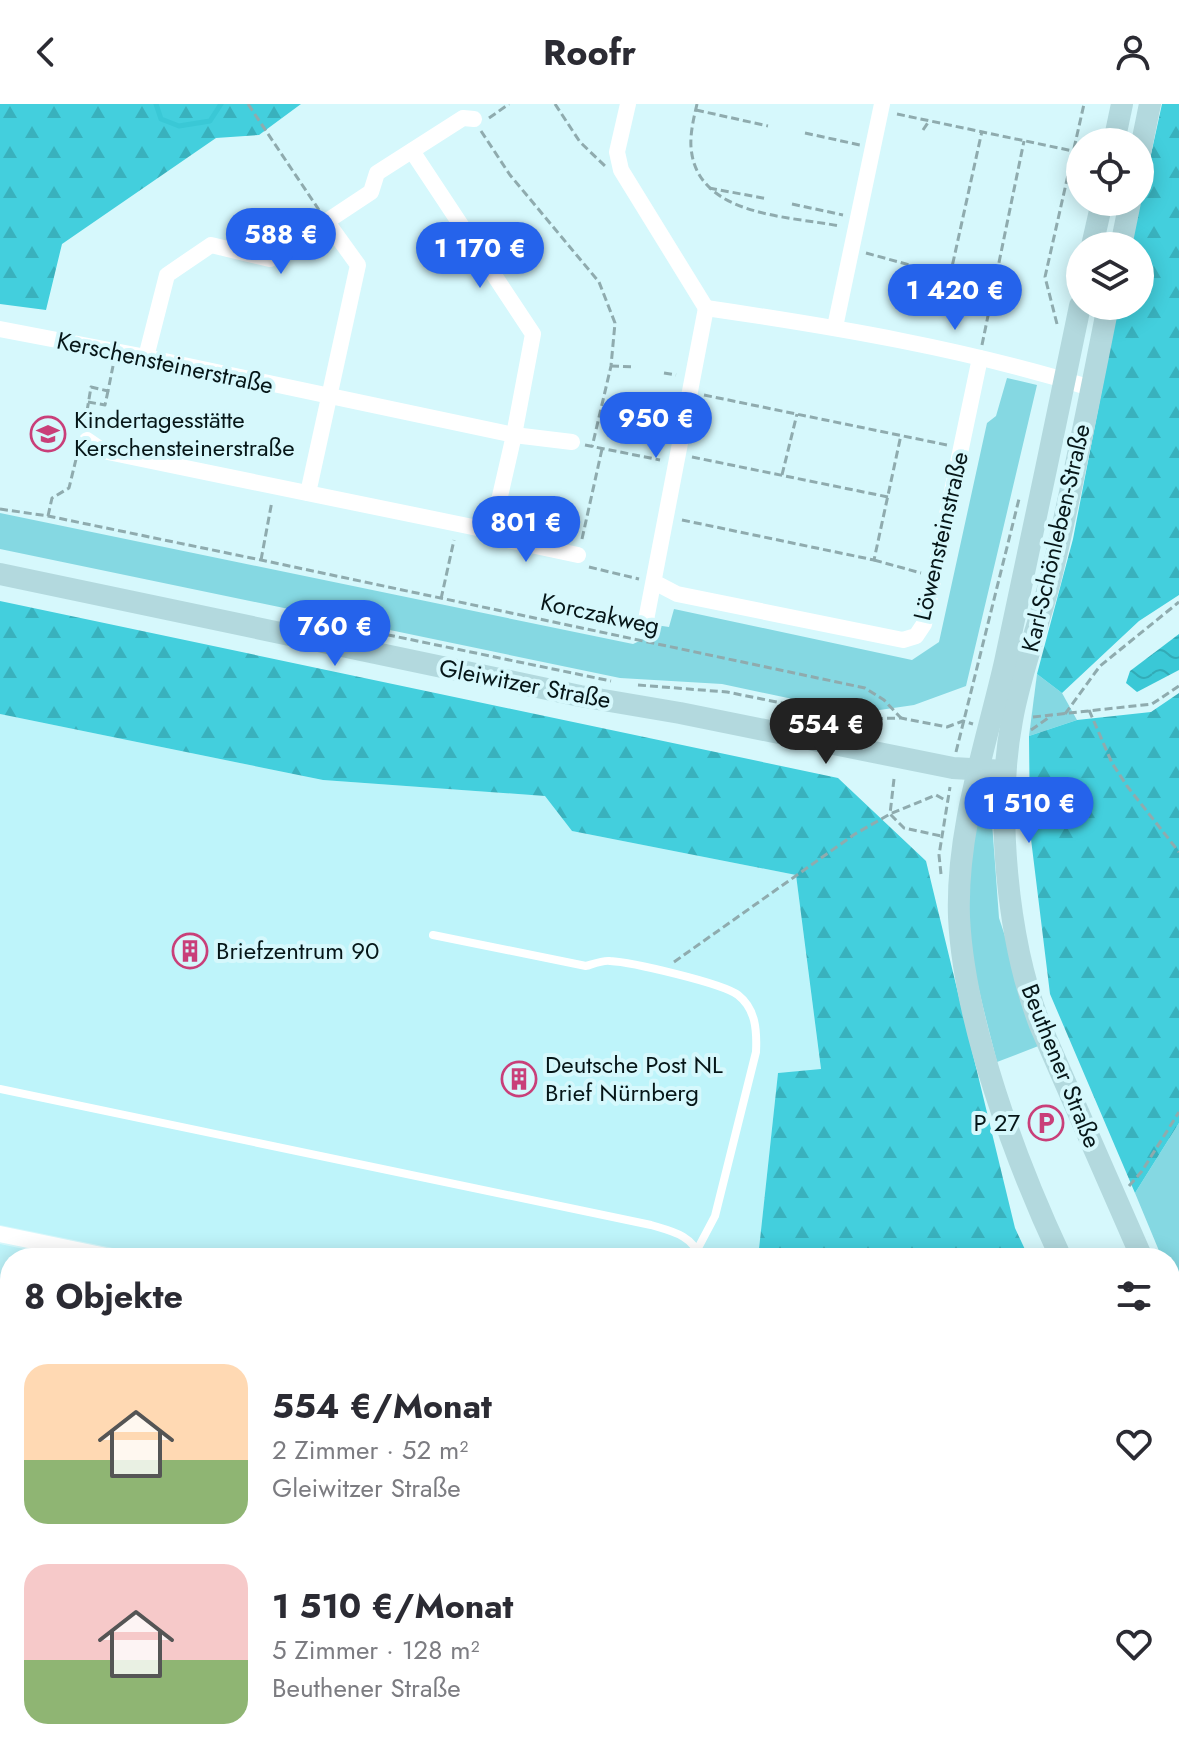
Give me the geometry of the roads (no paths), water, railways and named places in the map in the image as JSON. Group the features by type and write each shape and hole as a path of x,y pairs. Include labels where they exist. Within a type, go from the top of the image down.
{"main road":[{"path":"1117,128 1122,104"},
{"path":"1145,128 1150,104"},
{"name":"Karl-Schönleben-Straße","path":"1005,771 1000,729 1077,320"},
{"name":"Karl-Schönleben-Straße","path":"979,771 1021,679 1052,573 1105,320"},
{"name":"Gleiwitzer Straße","path":"0,574 580,696 941,766 1005,771"},
{"path":"979,771 961,870 959,918 964,962 1000,1103 1057,1248"},
{"name":"Beuthener Straße","path":"1005,771 1005,830 1010,884 1028,987 1040,1025 1137,1248"}],"street":[{"path":"628,104 617,152 621,170 706,308 646,620"},
{"path":"835,327 881,107"},
{"path":"146,357 167,275 211,245 270,259 371,192 377,173 463,118 476,120"},
{"path":"412,151 533,334 492,531"},
{"path":"308,493 358,265 327,222"},
{"path":"706,308 835,327 1025,367 1091,388"},
{"name":"Kerschensteinerstraße","path":"0,329 514,435 572,442"},
{"name":"Löwensteinstraße","path":"654,582 677,594 903,640 916,636 924,624 980,358"},
{"path":"87,440 103,451 492,531 503,539 578,555"},
{"path":"0,1234 68,1248"}],"lane":[{"path":"433,935 586,966 608,960 718,985 739,995 751,1011 757,1028 756,1052 715,1216 701,1248"},
{"path":"0,1089 651,1225 680,1233 693,1248"}],"water":[{"path":"1179,634 1179,670 1137,692 1126,683 1130,671"}],"waterway":[{"path":"156,104 161,119 179,126 210,121 221,104"}],"place":[{"name":"Kindertagesstätte Kerschensteinerstraße","path":"48,434"},
{"name":"Briefzentrum 90","path":"190,951"},
{"name":"Deutsche Post NL Brief Nürnberg","path":"519,1079"},
{"name":"P 27","path":"1046,1123"}]}
